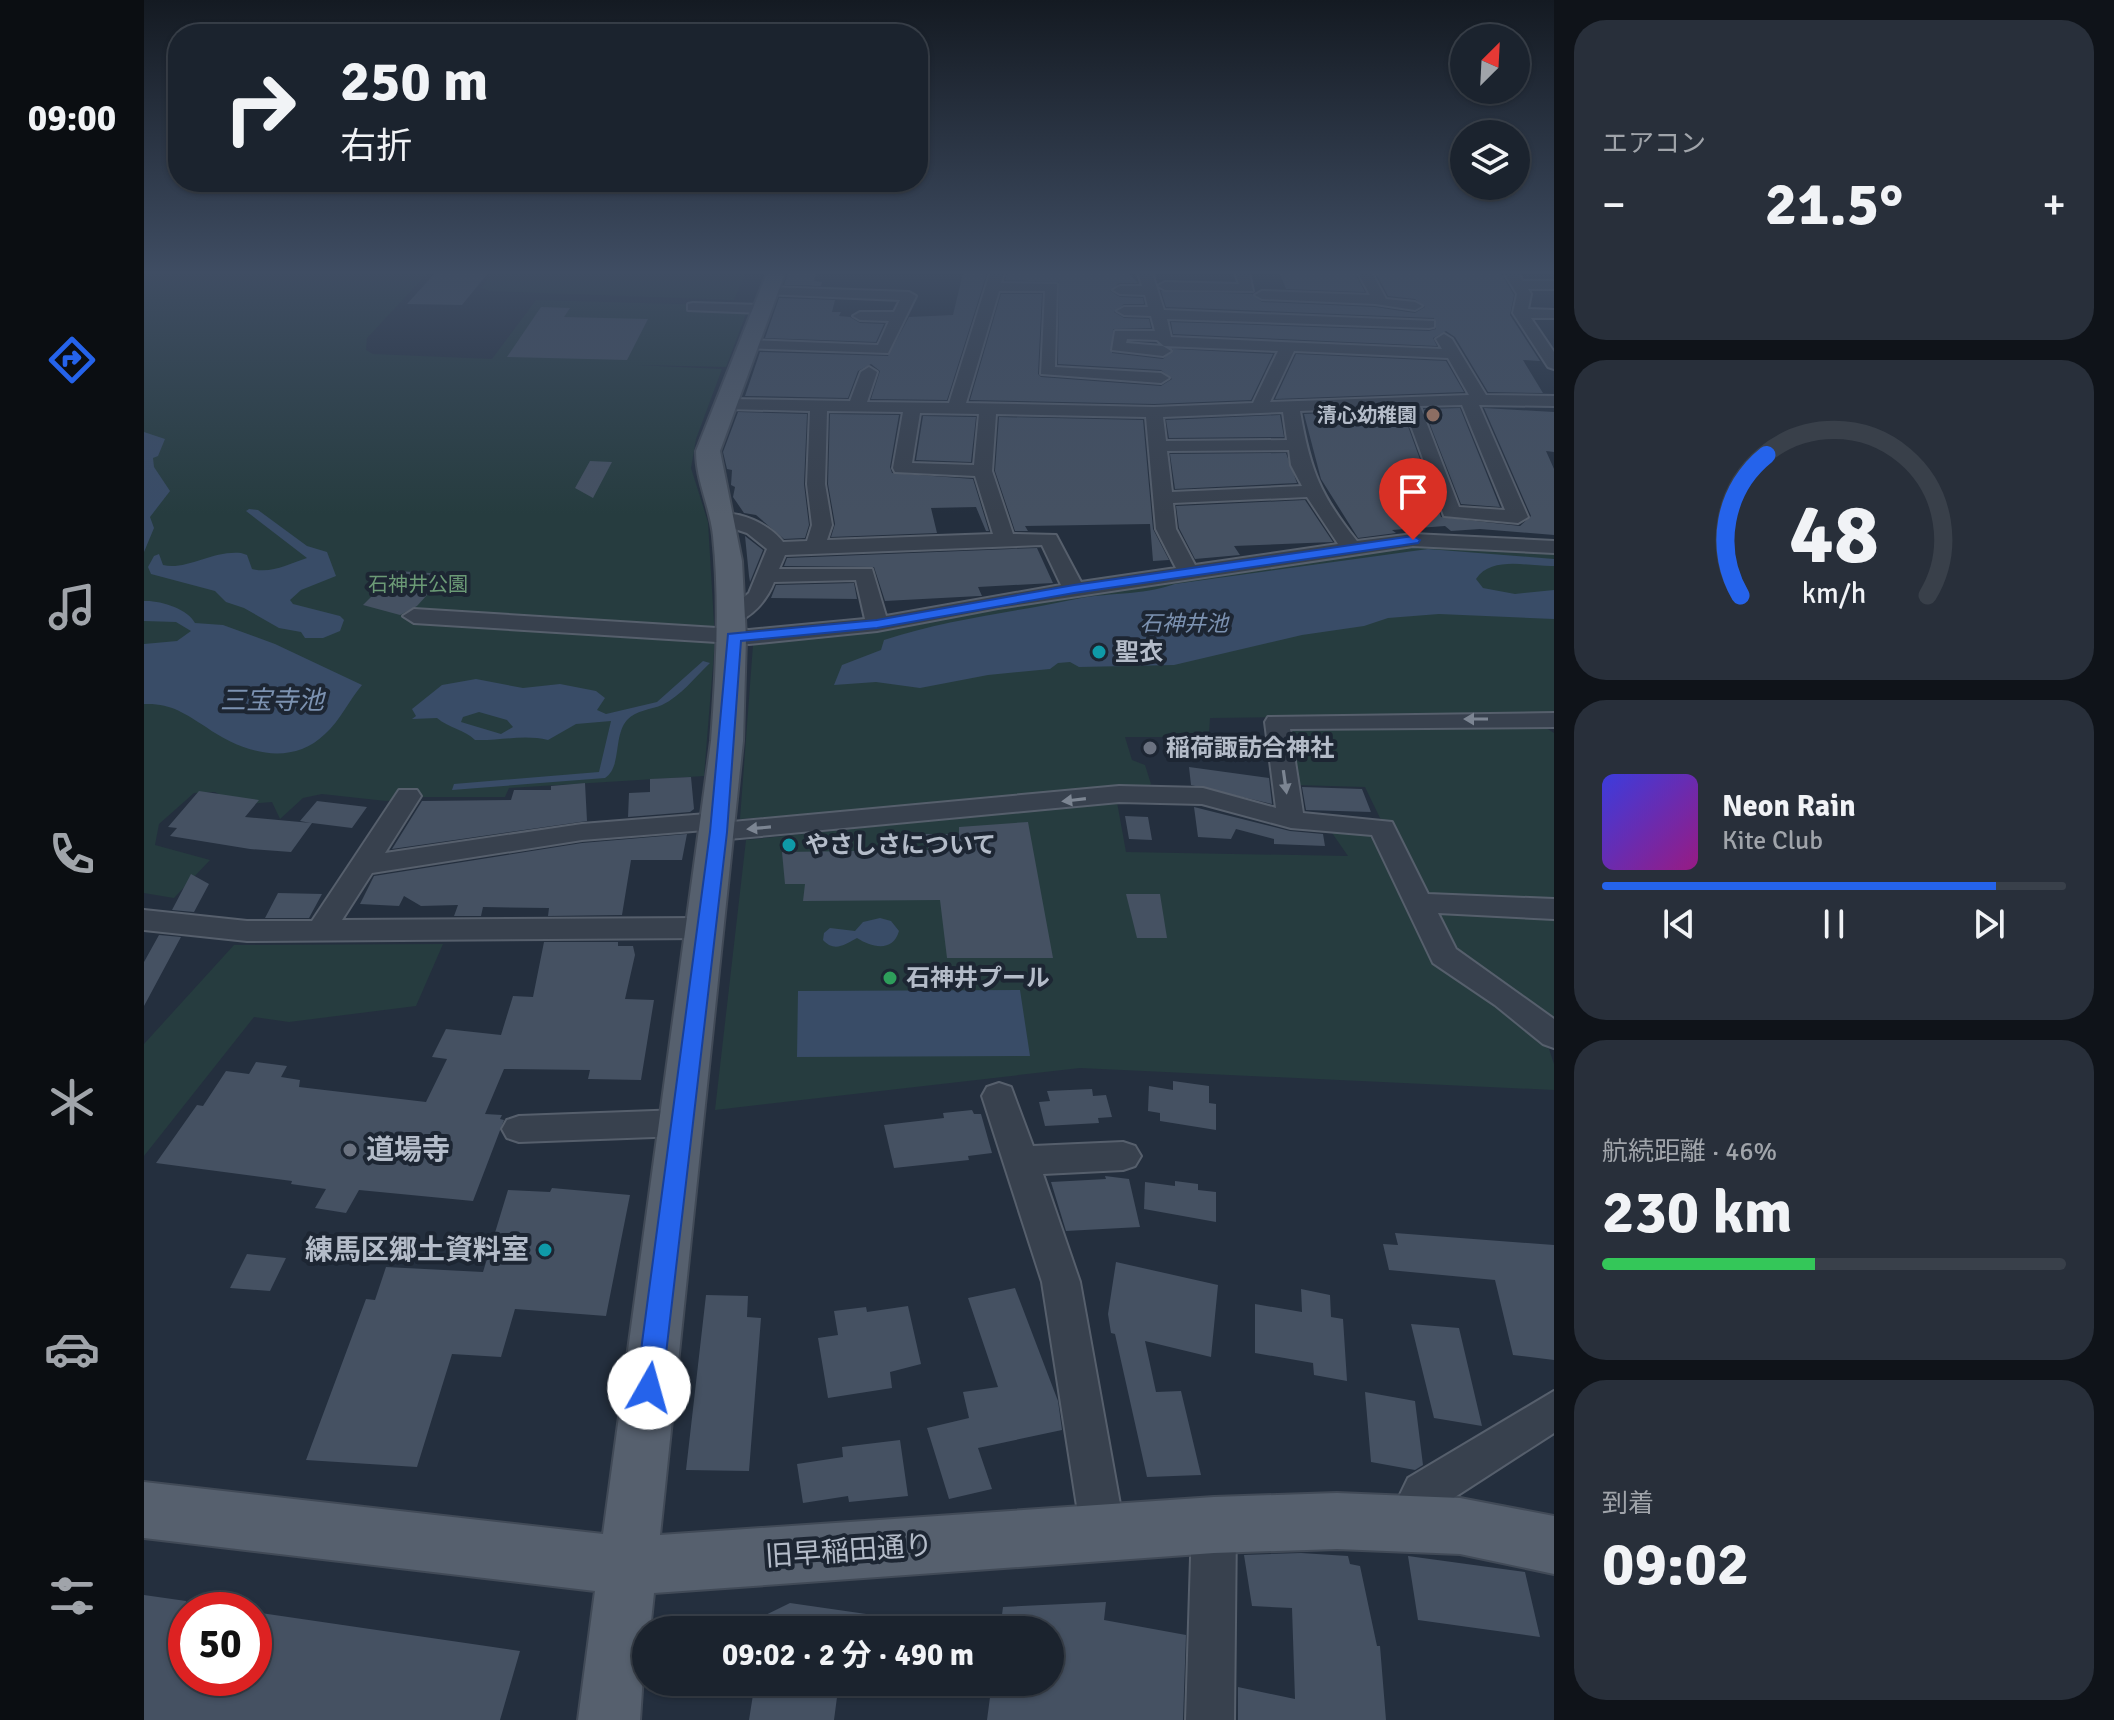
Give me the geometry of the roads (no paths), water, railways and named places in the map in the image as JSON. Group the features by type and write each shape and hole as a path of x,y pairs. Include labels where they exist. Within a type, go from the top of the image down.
{"main road":[{"path":"609,1720 719,826 733,626 724,519 707,465 743,353"},
{"name":"旧早稲田通り","path":"144,1510 628,1566 1214,1525 1418,1522 1460,1526 1554,1545"}],"street":[{"path":"956,409 973,353"},
{"path":"1049,353 1047,371 1161,378"},
{"path":"1163,353 1156,446 1161,498 1166,529 1189,573"},
{"path":"1259,407 1285,353"},
{"path":"1408,395 1451,512 1518,517 1454,354 1437,353"},
{"path":"857,406 869,372"},
{"path":"725,404 1157,412 1291,406 1347,397 1408,395 1554,401"},
{"path":"815,546 822,525 816,484 819,406"},
{"path":"1291,406 1300,465 1329,520 1352,549"},
{"path":"912,408 902,468 983,471"},
{"path":"988,409 983,471 1005,539"},
{"path":"1156,446 1297,445"},
{"path":"1161,498 1314,491"},
{"path":"724,519 755,529 772,540 777,549 769,576 758,596 733,626"},
{"path":"777,549 1005,539 1052,540 1074,589"},
{"path":"414,616 733,626 877,624 1074,589 1413,540 1554,547"},
{"path":"769,576 865,573 877,624"},
{"path":"1291,820 1277,722 1554,720"},
{"path":"365,865 582,832 719,826 1119,794 1203,796 1291,820 1382,828 1444,956 1506,997 1554,1036"},
{"path":"321,930 408,796"},
{"path":"1416,903 1554,909"},
{"path":"148,928 705,928"},
{"path":"999,1096 1061,1282 1103,1532"},
{"path":"519,1129 681,1123"},
{"path":"1021,1161 1123,1156"},
{"path":"1418,1522 1415,1509 1423,1493 1554,1410"},
{"path":"1210,1720 1214,1525"}],"water":[{"path":"144,432 165,439 158,456 153,458 154,467 170,491 150,517 154,528 144,552"},
{"path":"258,510 307,546 327,552 336,576 301,590 290,600 293,604 340,616 344,620 340,631 323,638 305,638 301,632 279,628 244,608 226,602 215,591 151,574 148,567 154,556 159,554 163,565 172,566 220,554 241,553 247,555 252,569 259,570 280,568 307,558 246,511"},
{"name":"石神井池","path":"1428,549 1554,559 1554,566 1512,564 1492,567 1476,579 1483,588 1515,594 1554,590 1554,619 1439,614 1388,618 1364,626 1302,635 1174,665 1079,667 1070,662 1058,663 1050,669 988,675 920,688 876,682 834,685 842,665 881,650 884,640 930,627 1084,598"},
{"name":"三宝寺池","path":"144,601 173,606 195,623 223,625 275,644 362,685 330,729 297,751 266,753 234,743 177,710 144,704 144,644 177,641 191,631 176,622 144,621"},
{"path":"703,661 710,663 669,701 627,720 620,734 614,767 605,778 452,790 454,784 599,772 611,721 576,724 548,740 475,740 437,718 412,719 416,716 412,709 442,685 476,679 523,688 560,684 596,691 605,698 597,710 606,714 657,702","holes":["479,712 507,720 513,727 501,734 461,722 463,717"]},
{"path":"880,918 891,921 899,931 892,943 875,946 857,938 836,947 823,940 824,933 830,928 855,931 863,922"},
{"path":"1020,990 1030,1056 797,1057 798,991"}],"place":[{"name":"清心幼稚園","path":"1433,415"},
{"name":"聖衣","path":"1099,652"},
{"name":"稲荷諏訪合神社","path":"1150,748"},
{"name":"やさしさについて","path":"789,845"},
{"name":"石神井プール","path":"890,978"},
{"name":"道場寺","path":"350,1150"},
{"name":"練馬区郷土資料室","path":"545,1250"}],"park label":[{"name":"石神井公園","path":"418,584"}]}
